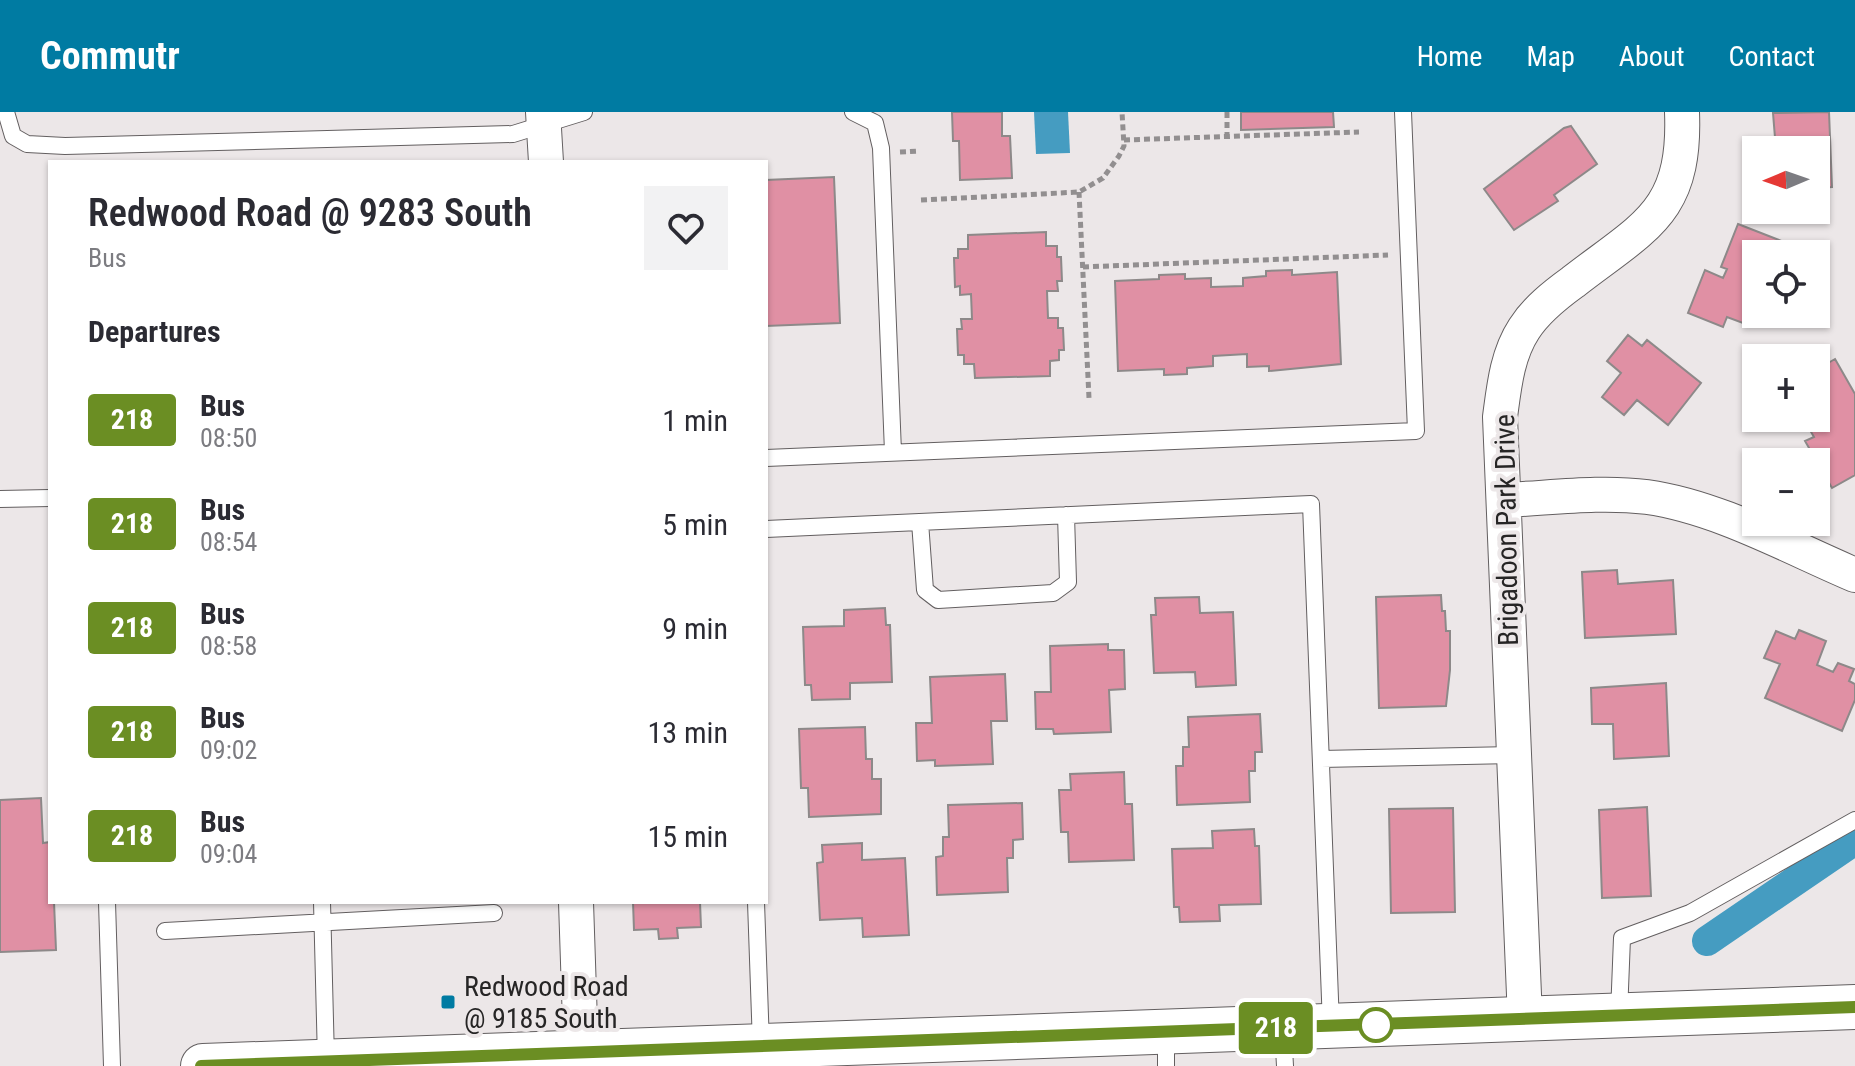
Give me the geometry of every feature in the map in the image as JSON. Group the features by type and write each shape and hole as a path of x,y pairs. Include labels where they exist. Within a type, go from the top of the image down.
{"main road":[{"path":"203,1066 761,1046 1284,1047 1331,1027 1855,1007"}],"street":[{"name":"Brigadoon Park Drive","path":"1525,1019 1500,417 1507,365 1524,328 1554,296 1640,231 1663,208 1677,180 1683,141 1682,112"},
{"path":"544,118 546,160"},
{"path":"1504,500 1602,495 1646,497 1688,506 1855,575"},
{"path":"576,904 581,1053"}],"lane":[{"path":"4,119 13,136 27,144 65,146 513,134 544,118 584,112"},
{"path":"853,112 875,123 881,148 893,452"},
{"path":"768,458 1416,431 1403,112"},
{"path":"0,499 48,498"},
{"path":"768,529 1311,504 1331,1027"},
{"path":"920,522 925,590 938,600 1053,593 1068,582 1066,515"},
{"path":"1321,759 1513,755"},
{"path":"1619,1015 1622,938 1690,913 1855,820"},
{"path":"107,904 112,1066"},
{"path":"313,1063 322,904"},
{"path":"756,904 761,1046"},
{"path":"165,931 494,913"}],"path":[{"path":"921,200 1079,192 1103,178 1119,156 1124,140 1122,112"},
{"path":"1227,112 1227,137"},
{"path":"1124,140 1359,132"},
{"path":"1079,192 1089,398"},
{"path":"1083,267 1364,256"}],"water":[{"path":"1034,112 1068,112 1070,153 1036,154"}],"building":[{"path":"952,112 1002,112 1002,136 1010,136 1012,178 960,180 959,141 953,141"},
{"path":"1241,112 1333,112 1334,127 1241,130"},
{"path":"1829,112 1830,136 1775,136 1773,113"},
{"path":"1571,126 1597,164 1554,195 1558,201 1514,230 1484,189 1564,128"},
{"path":"1830,137 1832,187 1830,187"},
{"path":"834,177 840,323 768,326 768,180"},
{"path":"1738,224 1779,240 1742,240 1742,323 1727,317 1723,327 1688,313 1705,270 1723,278 1727,269 1721,267"},
{"path":"1046,232 1046,246 1057,246 1057,257 1061,257 1062,281 1057,281 1058,291 1047,291 1048,318 1058,318 1058,328 1063,328 1064,350 1059,350 1059,360 1050,361 1050,376 975,378 974,364 964,364 964,355 958,355 957,329 962,329 961,319 972,319 971,294 960,295 960,286 955,287 954,258 958,258 958,249 968,249 968,235"},
{"path":"1292,270 1292,275 1337,272 1341,364 1269,371 1269,366 1247,367 1247,354 1213,356 1213,366 1187,368 1187,374 1164,375 1164,369 1118,371 1115,281 1185,274 1185,279 1211,278 1211,287 1243,286 1243,278 1266,276 1266,271"},
{"path":"1628,335 1642,346 1647,340 1701,383 1668,425 1637,400 1624,415 1602,397 1621,373 1607,361"},
{"path":"1835,359 1855,394 1855,475 1832,488 1830,448 1809,448 1805,441 1814,437 1811,432 1830,432 1830,362"},
{"path":"1617,570 1618,584 1673,580 1676,634 1585,638 1582,572"},
{"path":"1441,595 1446,631 1450,631 1446,706 1379,708 1376,597"},
{"path":"1199,597 1200,613 1233,612 1236,685 1196,687 1195,672 1154,673 1151,615 1156,615 1155,598"},
{"path":"885,608 886,625 890,625 892,682 850,683 850,699 812,700 811,685 805,685 803,627 844,626 844,610"},
{"path":"1799,630 1826,641 1817,665 1833,672 1838,663 1854,669 1849,681 1855,684 1855,700 1842,731 1765,698 1780,664 1764,658 1776,631 1795,639"},
{"path":"1108,644 1108,650 1124,650 1125,689 1109,690 1111,732 1054,734 1053,729 1036,729 1035,692 1051,692 1050,646"},
{"path":"1005,674 1007,721 991,721 993,764 935,766 935,760 917,761 916,723 932,723 930,677"},
{"path":"1666,683 1669,756 1614,759 1613,724 1592,724 1591,688"},
{"path":"1260,714 1262,752 1255,752 1255,771 1249,771 1250,802 1177,805 1176,766 1183,766 1183,747 1189,747 1188,717"},
{"path":"865,727 866,759 872,759 872,779 881,779 881,814 809,817 808,788 801,788 799,729"},
{"path":"1124,772 1125,804 1132,804 1134,860 1069,862 1068,832 1061,832 1059,790 1071,790 1070,774"},
{"path":"41,798 43,843 48,842 48,904 54,904 56,950 0,952 0,800"},
{"path":"1022,803 1023,839 1013,840 1013,858 1007,858 1008,892 937,895 936,857 943,856 943,837 949,837 948,805"},
{"path":"1647,807 1651,896 1602,898 1599,810"},
{"path":"1453,808 1455,912 1391,913 1389,809"},
{"path":"1254,829 1255,846 1259,846 1261,904 1219,905 1220,921 1180,922 1179,907 1174,907 1172,849 1213,848 1212,831"},
{"path":"862,843 862,860 905,858 909,935 863,937 862,918 820,920 817,863 823,862 822,845"},
{"path":"633,904 700,904 701,927 677,928 678,938 659,939 658,929 634,930"}],"waterway":[{"path":"1707,941 1855,840"}],"bus line":[{"name":"218","path":"201,1066 1855,1007"}],"place":[{"name":"Redwood Road @ 9185 South","path":"448,1002"}]}
